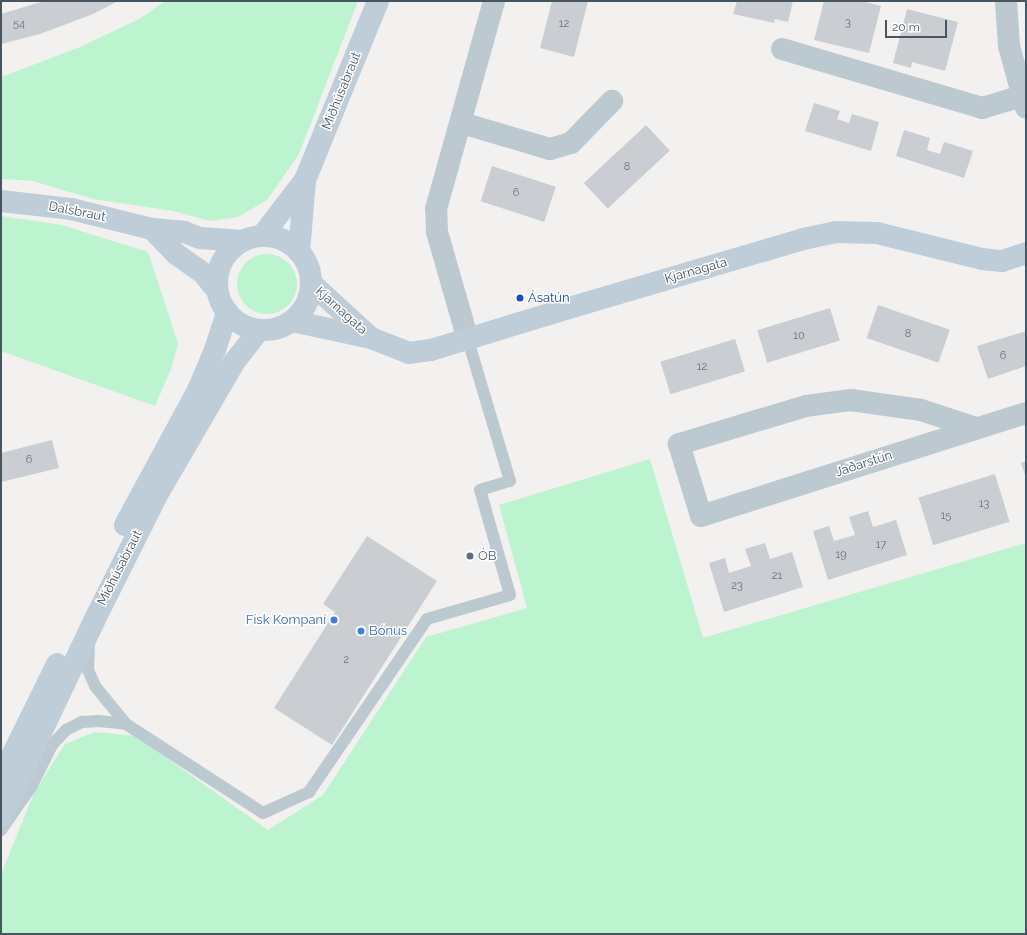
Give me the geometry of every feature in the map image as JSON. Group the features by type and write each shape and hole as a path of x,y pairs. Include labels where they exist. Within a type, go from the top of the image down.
{"street":[{"name":"Miðhúsabraut","path":"299,252 305,180 378,1"},
{"path":"468,340 437,232 436,209 462,124 494,1"},
{"path":"782,49 982,108 1023,92 1009,46 1004,1"},
{"path":"462,124 534,146 555,148 571,143 612,101"},
{"name":"Miðhúsabraut","path":"252,239 305,180"},
{"name":"Dalsbraut","path":"1,201 70,209 152,229 184,232 206,238 252,239"},
{"path":"152,229 176,254 203,273 217,290 227,312 247,327 260,330 278,328 292,321 306,304 311,283 308,266 299,252 282,240 252,239 230,250 222,262 217,276 217,290"},
{"name":"Kjarnagata","path":"292,321 371,338 409,353 431,350 468,340 638,287 836,232 878,233 982,259 1002,260 1026,253"},
{"name":"Kjarnagata","path":"311,283 371,338"},
{"name":"Miðhúsabraut","path":"1,778 146,482 198,390 215,350 227,312"},
{"name":"Miðhúsabraut","path":"1,817 94,621 173,468 235,361 260,330"},
{"name":"Jaðarstún","path":"976,428 921,410 851,400 806,406 679,444 701,516 1026,413"}],"lane":[{"path":"94,621 87,651 88,670 95,686 126,724 263,813 309,792 427,619 510,595 480,490 510,481 468,340"},
{"path":"1,830 31,787 52,745 66,730 82,722 99,721 126,724"}],"green space":[{"path":"165,1 358,1 299,154 267,200 238,217 210,221 173,211 93,199 33,181 1,179 1,77 80,47 141,18"},
{"path":"1,216 62,225 148,252 178,343 171,369 155,406 1,351"},
{"path":"267,254 284,259 292,267 297,284 292,301 284,309 267,314 250,309 242,301 237,284 242,267 250,259"},
{"path":"650,459 703,638 1026,543 1026,934 1,934 1,874 34,793 65,744 95,732 136,736 268,830 323,795 426,637 527,608 499,505"}],"building":[{"path":"44,1 118,1 93,14 40,34 1,44 1,14"},
{"path":"552,1 588,1 574,57 540,48"},
{"path":"737,1 793,1 788,22 775,19 774,23 733,14"},
{"path":"824,1 862,1 881,6 869,53 814,40"},
{"path":"907,9 958,22 945,71 912,62 911,68 893,63"},
{"path":"814,103 840,111 837,119 849,123 852,114 879,122 871,151 805,131"},
{"path":"646,125 670,151 608,209 584,183"},
{"path":"904,130 930,138 927,150 940,154 944,142 973,151 964,178 896,156"},
{"path":"492,166 556,187 544,222 481,201"},
{"path":"878,305 950,330 938,363 867,338"},
{"path":"830,308 840,341 767,363 757,330"},
{"path":"1026,331 1026,366 988,379 977,346"},
{"path":"735,339 745,372 670,394 660,362"},
{"path":"52,440 59,468 1,482 1,453"},
{"path":"1026,461 1026,478 1021,463"},
{"path":"995,474 1010,522 933,545 918,497"},
{"path":"868,511 873,527 896,520 907,555 828,580 813,531 829,526 834,541 855,535 849,517"},
{"path":"367,536 437,581 332,745 274,708 335,612 323,604"},
{"path":"765,543 770,559 792,552 803,587 724,612 709,563 725,558 729,573 751,566 745,549"}],"place":[{"name":"Ásatún","path":"520,298"},
{"name":"ÓB","path":"470,556"},
{"name":"Fisk Kompaní","path":"334,620"},
{"name":"Bónus","path":"361,631"}]}
